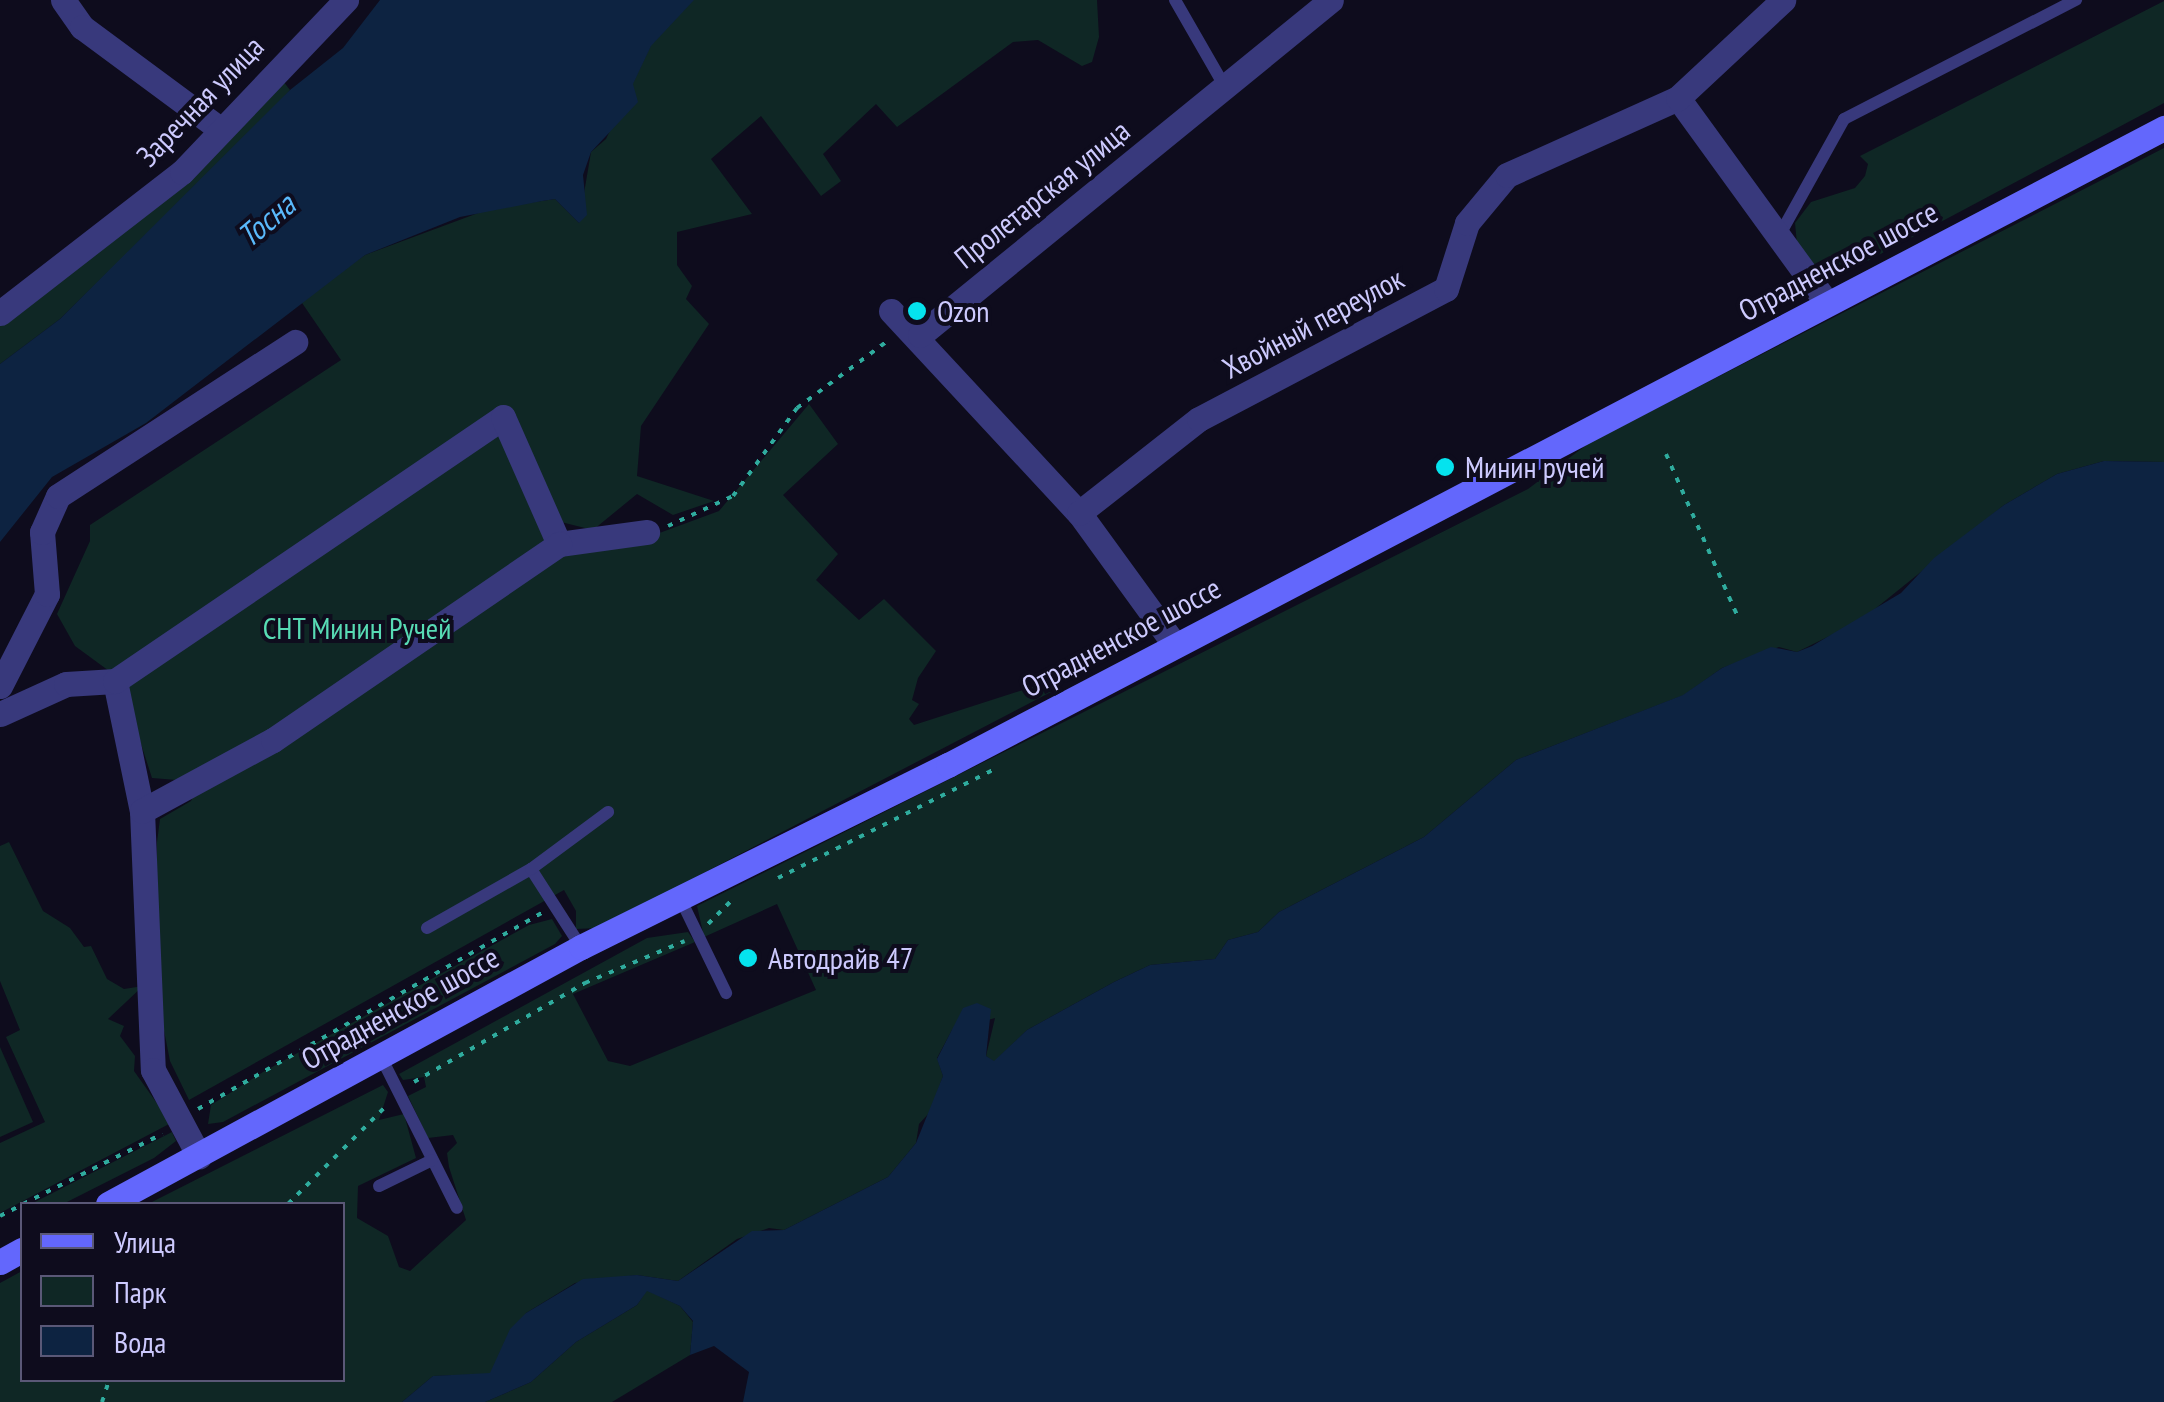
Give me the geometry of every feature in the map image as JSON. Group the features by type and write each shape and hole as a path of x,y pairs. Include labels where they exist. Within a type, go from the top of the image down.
{"main road":[{"name":"Отрадненское шоссе","path":"112,1202 581,946 1176,645 2164,128"}],"street":[{"path":"63,0 82,27 220,129"},
{"name":"Заречная улица","path":"0,313 182,172 346,0"},
{"name":"Пролетарская улица","path":"907,324 1226,87 1331,0"},
{"name":"Хвойный переулок","path":"1080,513 1199,419 1446,289 1466,223 1507,175 1678,98 1783,0"},
{"path":"1678,98 1827,303"},
{"path":"907,324 1080,513 1176,645"},
{"path":"0,686 47,594 42,532 58,496 295,342"},
{"path":"0,714 66,684 116,681 503,417 559,544"},
{"path":"142,810 273,740 559,544 648,532"},
{"path":"116,681 142,810 154,1070 183,1119 198,1156"}],"lane":[{"path":"1175,0 1226,87"},
{"path":"1778,238 1844,119 2076,0"},
{"path":"427,928 530,870 608,812"},
{"path":"530,870 581,946"},
{"path":"679,896 726,993"},
{"path":"380,1055 457,1208"},
{"path":"378,1186 432,1160"}],"path":[{"path":"648,532 699,517 734,496 816,390 907,324"},
{"path":"1666,454 1736,615"},
{"path":"762,885 1008,760"},
{"path":"290,1202 398,1091 585,983 698,935 747,892"},
{"path":"29,1202 183,1119 554,906"}],"green space":[{"name":"СНТ Минин Ручей","path":"693,0 1097,0 1099,37 1092,62 1082,66 1038,40 1013,42 897,127 876,104 823,154 841,181 821,196 761,116 711,159 752,214 677,232 677,265 692,286 686,299 709,324 641,426 637,476 714,501 673,515 637,494 593,530 561,522 571,551 635,542 719,511 809,404 838,444 783,495 838,554 816,580 859,620 884,599 936,651 918,678 912,700 919,704 909,719 914,725 1032,687 1051,692 598,928 576,929 576,911 564,890 189,1100 170,1061 157,995 157,842 160,819 191,801 196,790 189,781 152,778 120,679 75,646 57,614 90,541 90,525 341,360 300,300 365,255 489,209 555,199 579,223 591,152 606,139 651,45"},
{"path":"2164,1 2164,103 1843,274 1816,270 1797,244 1795,223 1811,202 1855,188 1865,176 1868,164 1860,156"},
{"path":"280,77 290,90 271,112 60,319 0,364 0,323"},
{"path":"2164,148 2164,462 2104,461 2057,474 2004,505 1860,621 1797,652 1779,647 1722,668 1684,695 1516,760 1424,837 1279,912 1258,932 1228,940 1215,959 1150,965 1027,1030 994,1062 986,1056 995,1018 952,1030 937,1058 943,1076 930,1112 919,1124 916,1143 888,1177 784,1230 769,1228 737,1239 678,1281 637,1275 575,1283 526,1313 491,1374 433,1376 402,1402 0,1402 0,1283 20,1272 20,1382 345,1382 345,1202 152,1202 383,1085 388,1092 379,1120 404,1114 416,1158 358,1186 357,1218 388,1236 399,1267 410,1271 466,1220 447,1153 457,1143 453,1135 428,1138 408,1096 426,1087 424,1077 403,1080 399,1074 647,938 688,932 695,942 573,994 608,1061 630,1066 816,990 777,904 704,937 697,906 1528,489 1589,443"},
{"path":"9,842 43,911 70,928 84,947 91,946 107,979 124,989 143,986 108,1019 124,1026 120,1036 135,1056 134,1071 171,1123 0,1213 0,1143 45,1122 6,1037 20,1030 0,981 0,846"},
{"path":"552,919 562,936 555,944 223,1122 208,1124 211,1105 263,1072 529,925"},
{"path":"0,1047 33,1122 0,1137"},
{"path":"172,1132 176,1141 154,1158 67,1202 35,1202"},
{"path":"647,1290 680,1306 693,1322 690,1355 612,1402 485,1402 531,1382 576,1342 637,1305"}],"water":[{"name":"Тосна","path":"380,0 694,0 651,46 633,84 638,102 591,152 583,175 587,215 579,223 555,199 460,217 365,255 146,423 52,477 0,542 0,364 60,319 290,90 343,48"},
{"path":"2104,461 2164,462 2164,1402 743,1402 749,1372 714,1346 690,1355 693,1321 680,1306 647,1291 637,1305 576,1342 531,1382 485,1402 402,1402 433,1376 490,1373 510,1329 526,1313 583,1279 637,1275 678,1281 752,1231 784,1230 888,1177 916,1143 943,1076 937,1059 963,1008 977,1003 991,1009 986,1056 994,1061 1027,1030 1150,965 1215,959 1228,940 1258,932 1279,912 1424,837 1516,760 1683,695 1722,668 1771,647 1797,652 1812,646 1901,593 1934,558 2004,505 2057,474"}],"place":[{"name":"Ozon","path":"917,311"},
{"name":"Минин ручей","path":"1445,467"},
{"name":"Автодрайв 47","path":"748,958"}]}
